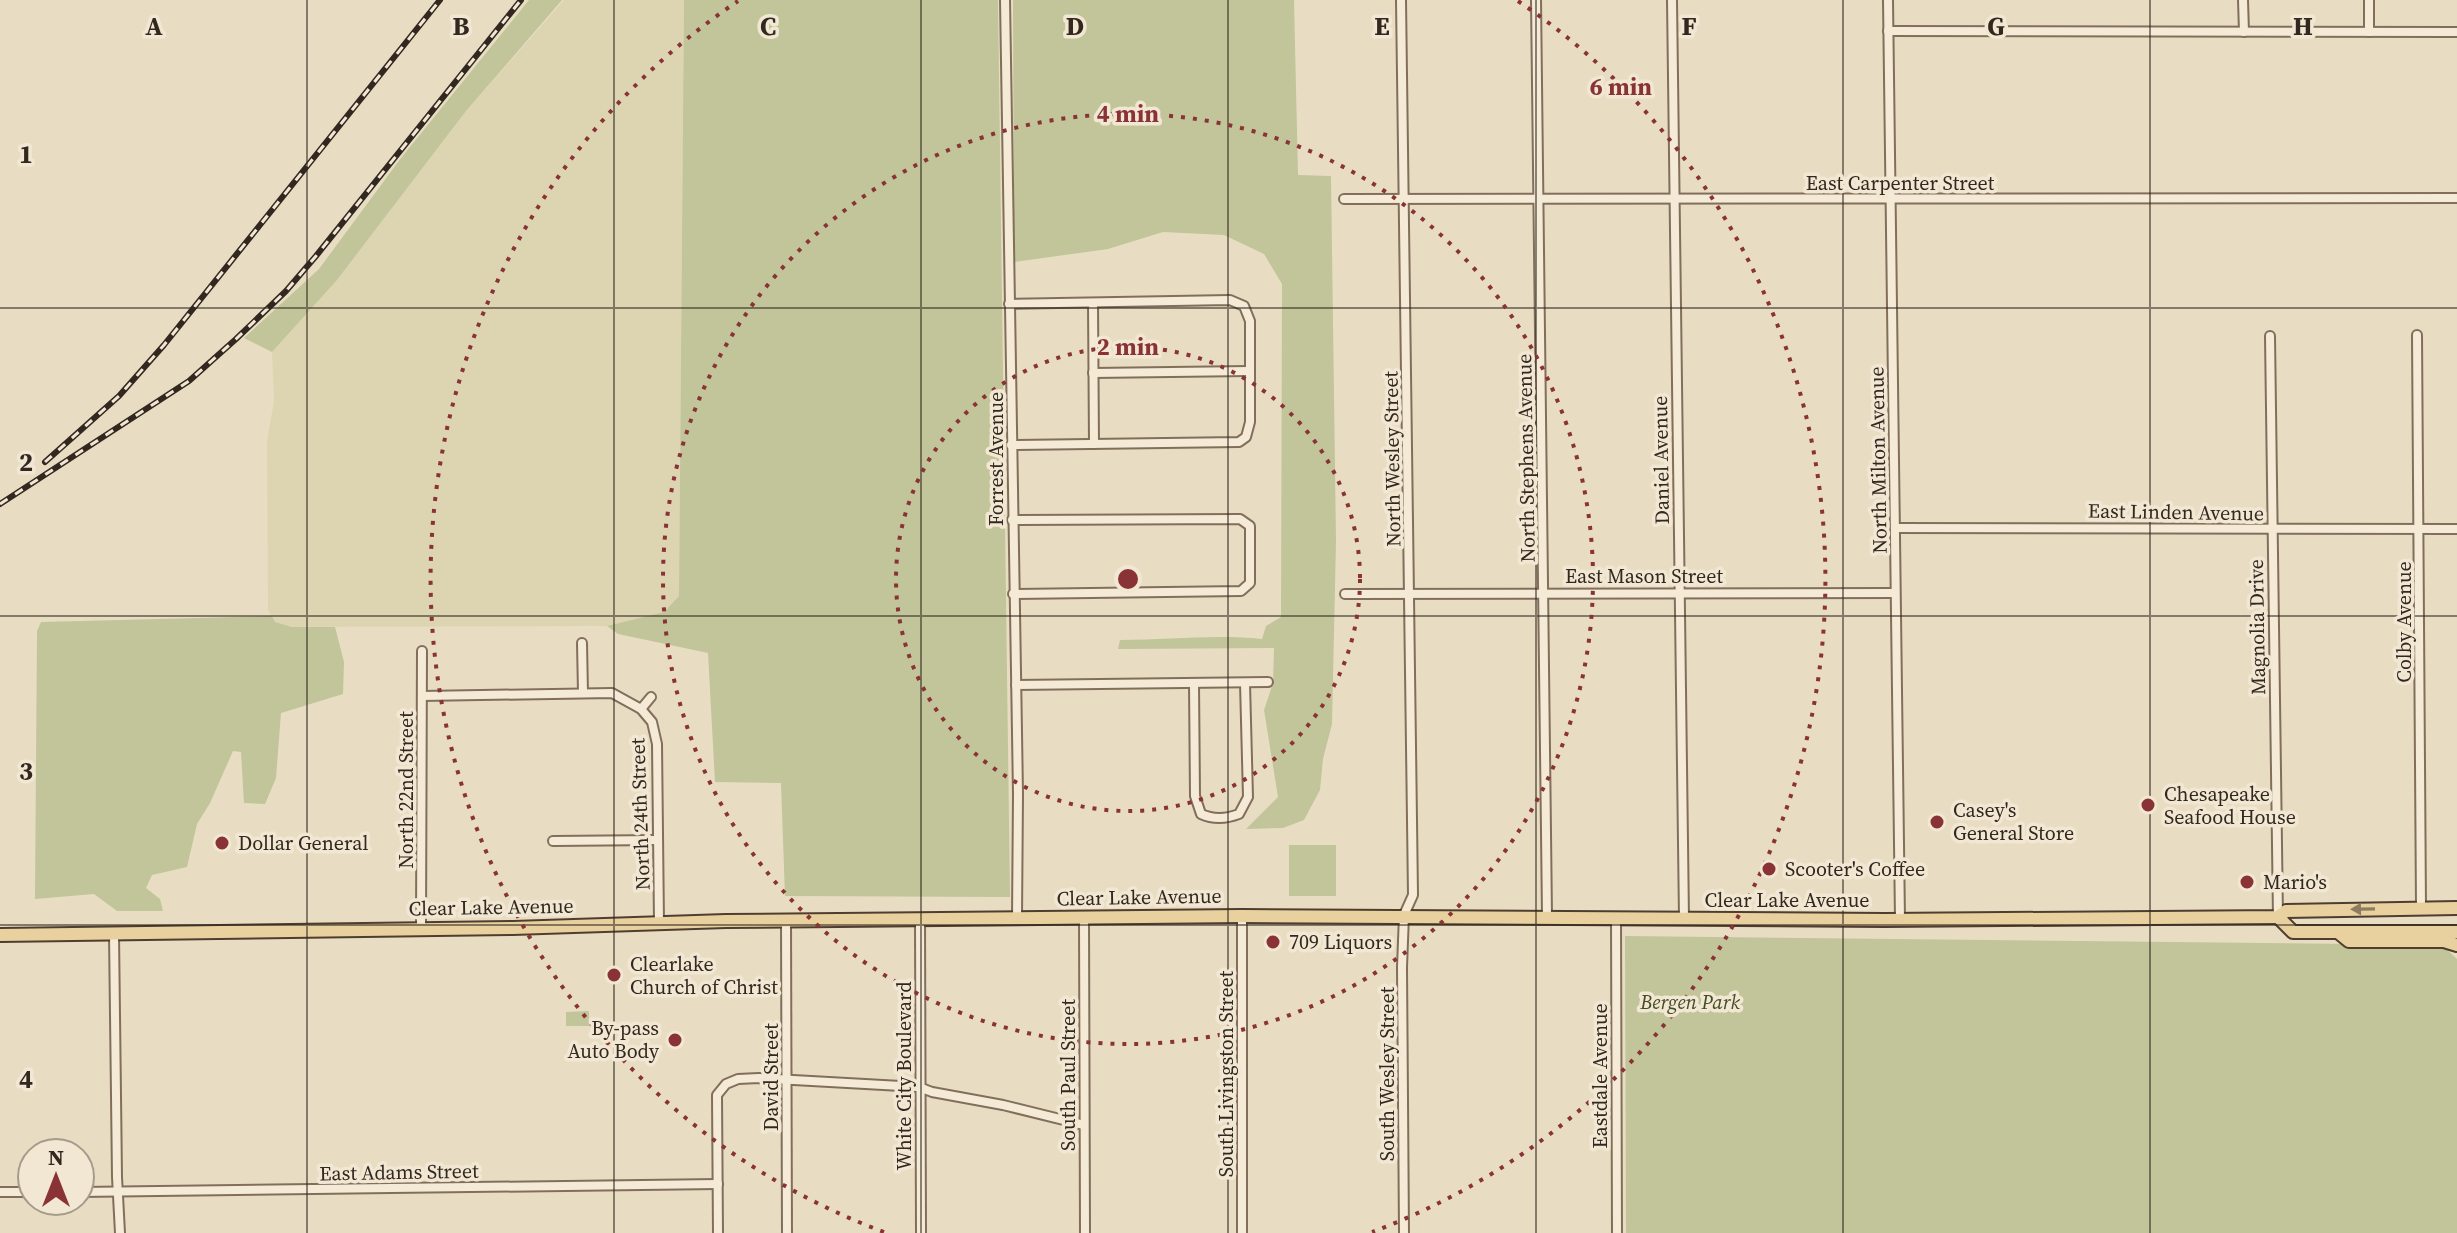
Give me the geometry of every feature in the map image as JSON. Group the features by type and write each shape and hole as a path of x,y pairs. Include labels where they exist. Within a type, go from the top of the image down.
{"main road":[{"path":"2441,908 2457,898"},
{"name":"Clear Lake Avenue","path":"0,935 1242,916 1900,920 2278,917 2286,911 2457,908"},
{"name":"Clear Lake Avenue","path":"2278,917 2293,932 2457,932"},
{"path":"2338,932 2349,941 2444,941 2457,945"}],"street":[{"name":"Forrest Avenue","path":"1005,0 1017,918"},
{"name":"North Wesley Street","path":"1401,0 1413,895 1404,915"},
{"name":"North Stephens Avenue","path":"1536,0 1547,916"},
{"name":"Daniel Avenue","path":"1672,0 1684,919"},
{"name":"North Milton Avenue","path":"1888,0 1900,920"},
{"path":"2243,0 2244,32"},
{"path":"2369,0 2369,32"},
{"path":"1888,31 2457,32"},
{"name":"East Carpenter Street","path":"1344,199 2457,198"},
{"path":"1009,304 1239,302 1248,313 1249,371 1249,431 1239,442 1011,445"},
{"path":"1093,303 1094,444"},
{"name":"Colby Avenue","path":"2417,335 2421,908"},
{"name":"Magnolia Drive","path":"2270,336 2278,917"},
{"path":"1093,373 1249,371"},
{"path":"1012,520 1240,519 1250,526 1250,583 1241,591 1013,594"},
{"name":"East Linden Avenue","path":"1895,528 2457,529"},
{"name":"East Mason Street","path":"1345,594 1895,593"},
{"path":"582,643 583,693"},
{"name":"North 22nd Street","path":"421,929 422,651"},
{"path":"1016,685 1268,682"},
{"path":"1194,683 1195,796 1201,814 1210,818 1239,814 1248,797 1245,683"},
{"path":"422,696 612,693 641,709 651,697"},
{"name":"North 24th Street","path":"641,709 652,722 655,734 659,923"},
{"path":"553,841 658,840"},
{"name":"South Wesley Street","path":"1404,915 1404,1233"},
{"name":"South Livingston Street","path":"1242,916 1242,1233"},
{"name":"South Paul Street","path":"1084,918 1085,1233"},
{"name":"White City Boulevard","path":"920,919 921,1233"},
{"name":"Eastdale Avenue","path":"1616,919 1617,1233"},
{"name":"David Street","path":"786,921 787,1233"},
{"path":"114,934 120,1233"},
{"path":"718,1233 717,1106 720,1089 738,1079 919,1087 1084,1125"},
{"name":"East Adams Street","path":"96,1192 718,1184"}],"shaded area":[{"path":"564,0 684,0 679,596 664,612 607,626 292,627 275,622 268,610 267,441 274,401 272,352 337,280 466,111"}],"green space":[{"path":"529,0 562,0 466,111 337,280 272,352 244,338 319,269 401,158"},
{"path":"684,0 998,0 1010,897 785,896 781,783 715,782 708,653 618,634 607,626 664,612 679,596"},
{"path":"1013,0 1294,0 1298,175 1331,176 1336,541 1332,724 1323,759 1320,790 1304,820 1283,828 1246,829 1278,797 1264,710 1273,683 1274,648 1118,649 1120,640 1262,639 1266,626 1281,617 1282,284 1264,254 1224,235 1163,232 1108,249 1014,262"},
{"path":"272,616 275,622 292,627 335,627 344,662 343,694 281,713 276,778 265,804 244,803 241,752 233,751 197,824 187,867 152,875 146,888 160,899 163,911 117,911 94,894 35,899 37,631 41,622"},
{"path":"1289,845 1336,845 1336,896 1289,896"},
{"name":"Bergen Park","path":"1625,936 2442,945 2457,959 2457,1233 1626,1233"},
{"path":"589,1011 589,1026 566,1026 566,1012"}],"railway":[{"path":"45,462 119,396 164,345 440,0"},
{"path":"0,504 189,381 286,291 521,0"}],"place":[{"name":"Chesapeake Seafood House","path":"2148,805"},
{"name":"Casey's General Store","path":"1937,822"},
{"name":"Dollar General","path":"222,843"},
{"name":"Scooter's Coffee","path":"1769,869"},
{"name":"Mario's","path":"2247,882"},
{"name":"709 Liquors","path":"1273,942"},
{"name":"Clearlake Church of Christ","path":"614,975"},
{"name":"By-pass Auto Body","path":"675,1040"}]}
